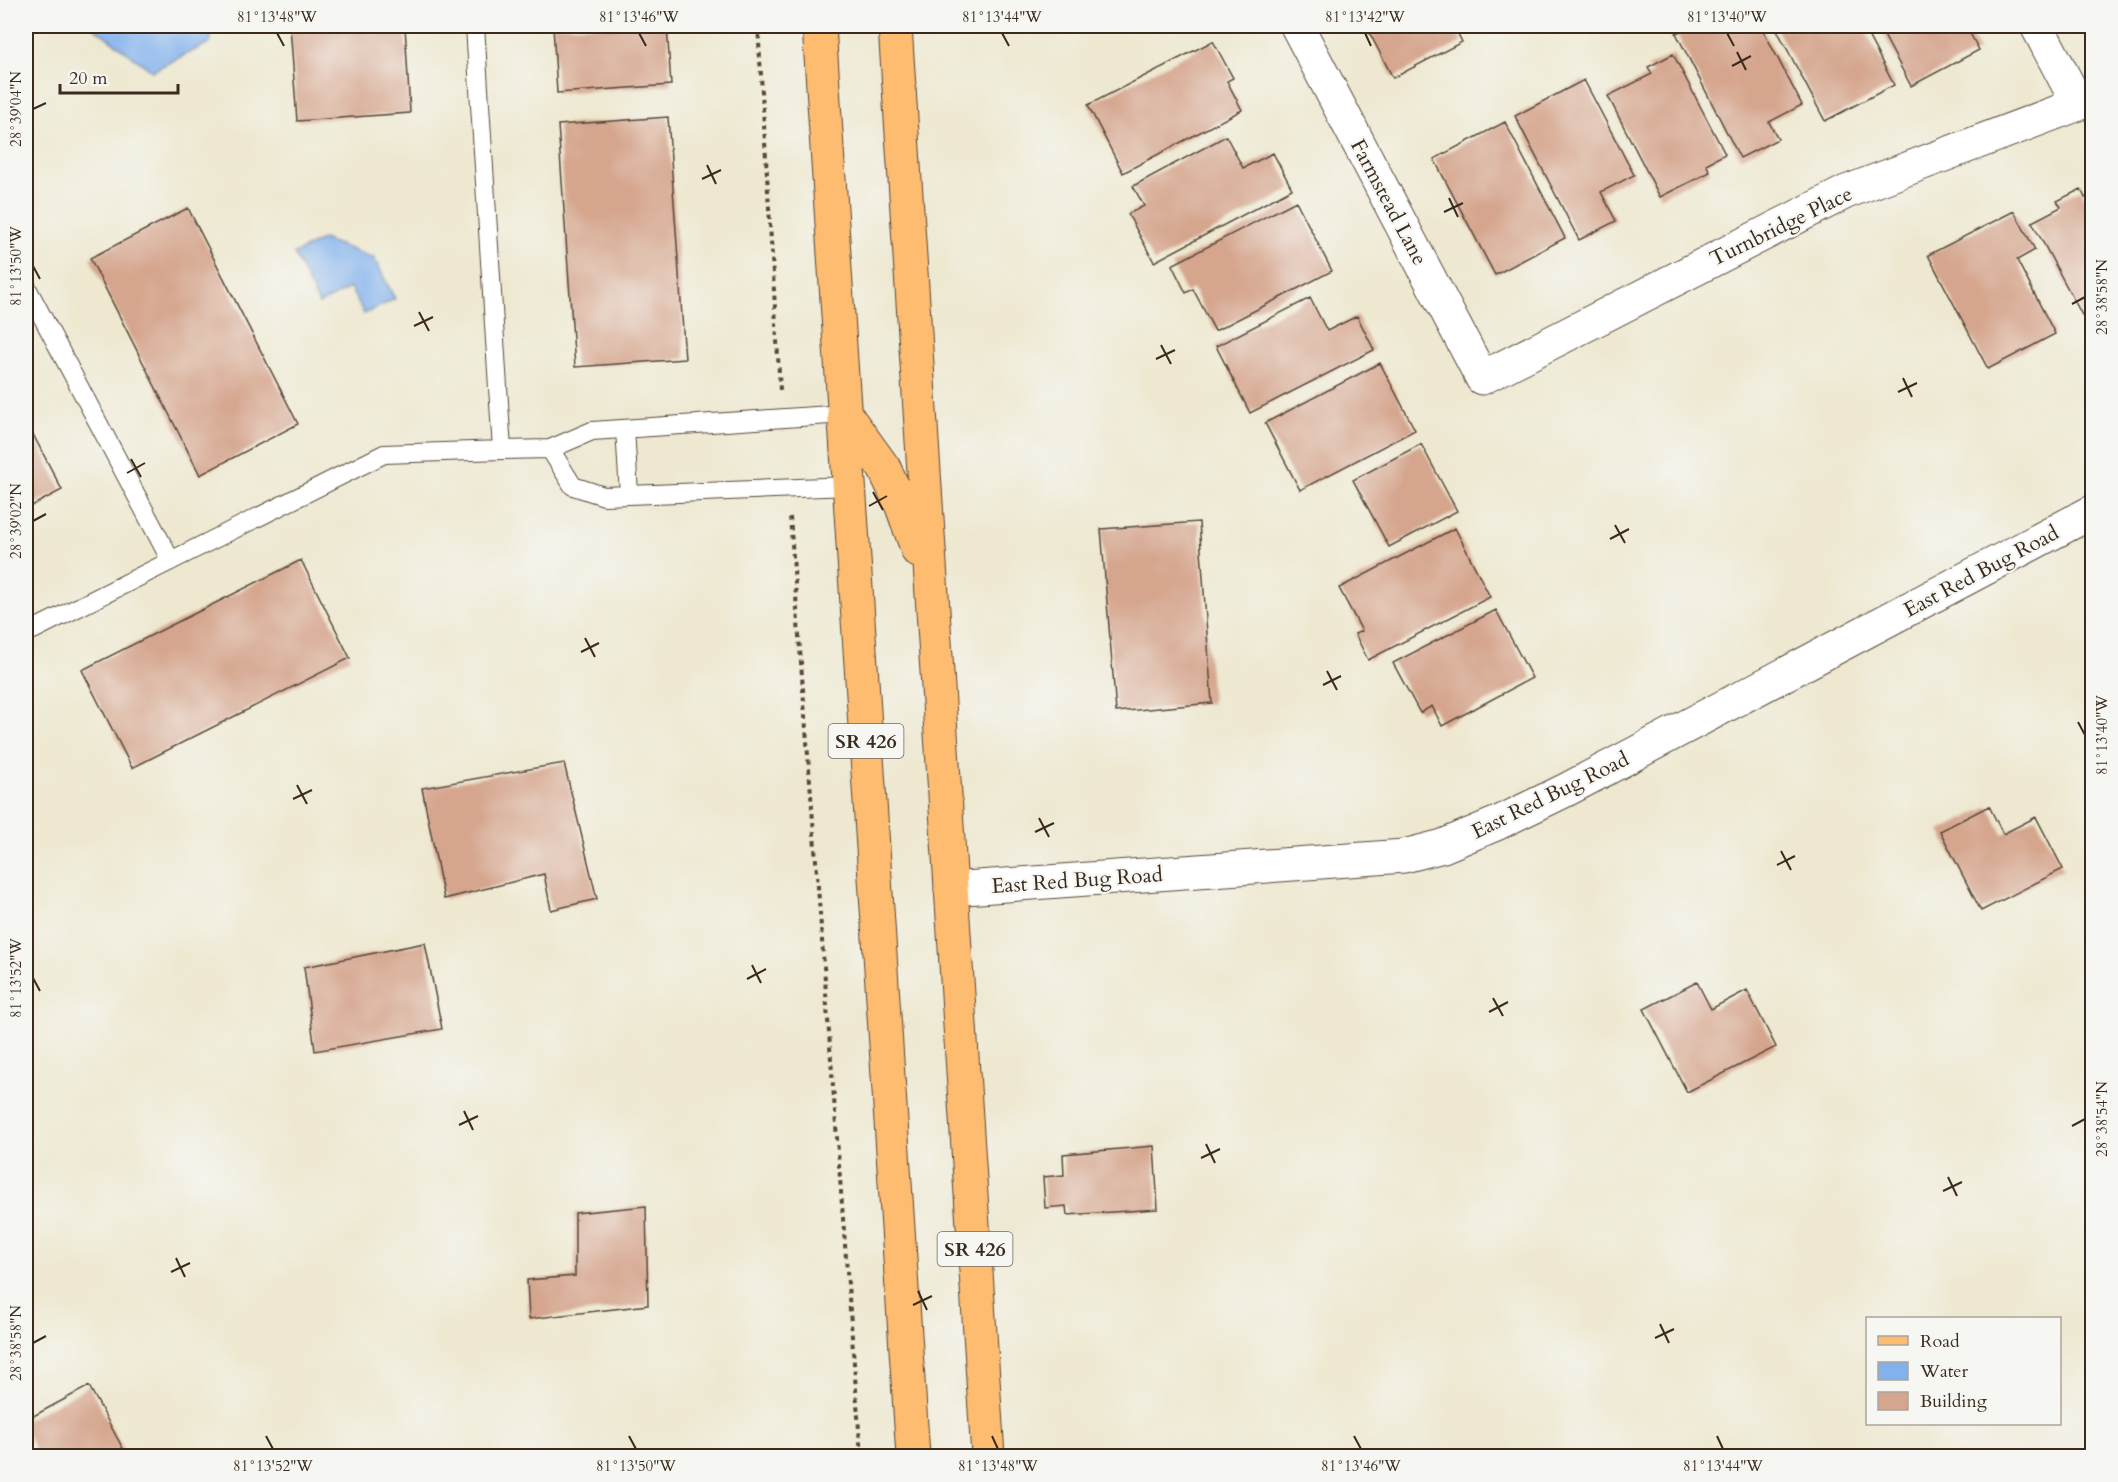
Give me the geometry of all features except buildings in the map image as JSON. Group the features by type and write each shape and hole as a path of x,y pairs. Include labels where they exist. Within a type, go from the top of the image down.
{"main road":[{"name":"SR 426","path":"819,26 913,1456"},
{"name":"SR 426","path":"895,26 988,1456"},
{"path":"844,414 884,468 901,504 931,586"}],"street":[{"name":"Farmstead Lane","path":"1297,26 1482,378"},
{"path":"2037,26 2085,102"},
{"name":"Turnbridge Place","path":"1482,378 1846,192 2085,102"},
{"name":"East Red Bug Road","path":"951,889 1404,856 1443,846 1498,823 1566,790 2092,512"}],"lane":[{"path":"475,26 502,450"},
{"path":"26,286 171,561"},
{"path":"33,630 384,454 550,449 592,430 844,414"},
{"path":"625,429 629,494"},
{"path":"550,449 573,486 604,496 849,486"}],"path":[{"path":"758,26 780,387"},
{"path":"789,512 861,1456"}],"water":[{"path":"92,26 210,26 211,42 152,71"},
{"path":"323,239 374,258 395,299 364,314 350,288 319,304 294,254"}]}
